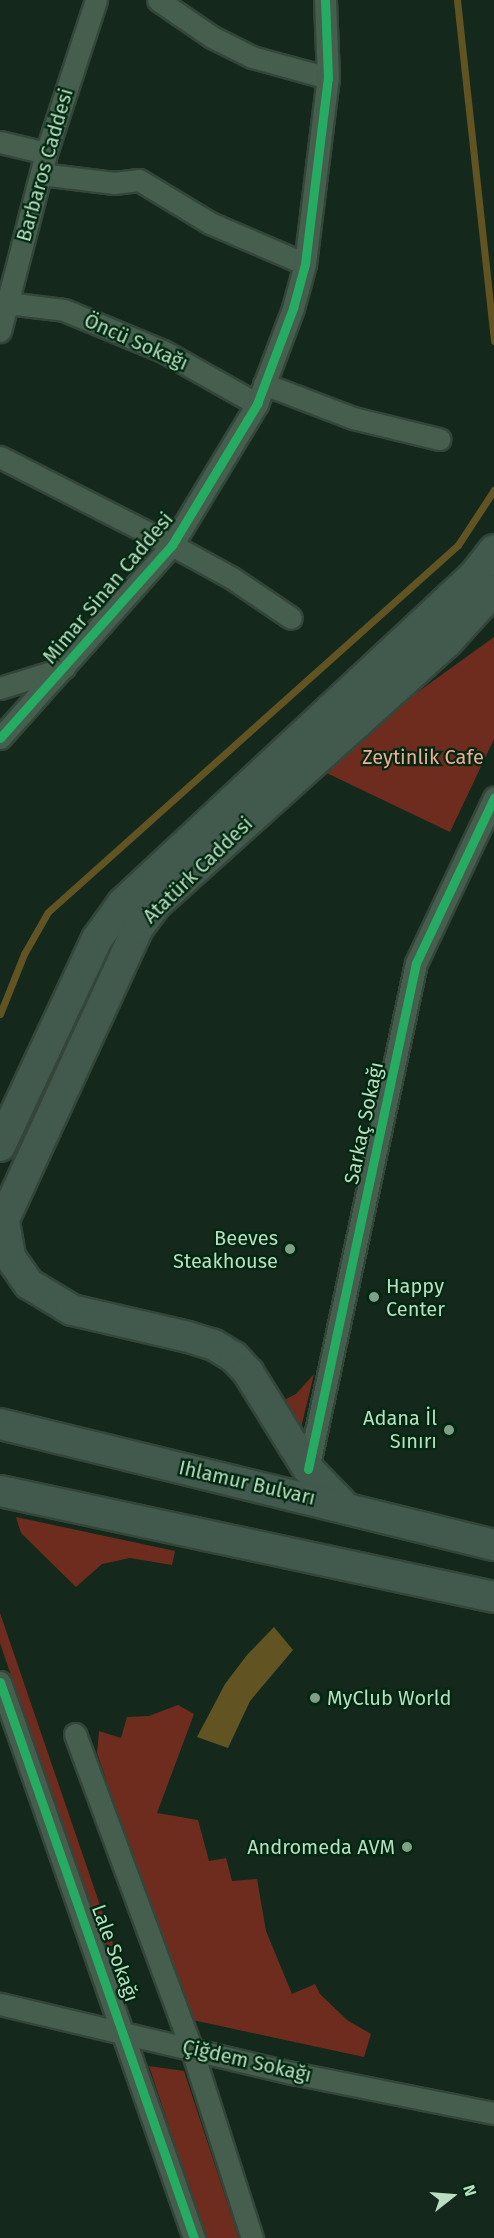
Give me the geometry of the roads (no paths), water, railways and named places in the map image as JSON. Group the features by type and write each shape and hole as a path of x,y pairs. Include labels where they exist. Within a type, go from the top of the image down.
{"main road":[{"name":"Atatürk Caddesi","path":"0,1146 97,939 123,903 473,577 494,550"},
{"name":"Atatürk Caddesi","path":"2,1225 138,928 158,903 447,642 494,590"},
{"path":"447,642 494,611"},
{"path":"2,1225 10,1257 29,1284 72,1310 214,1345 234,1357 248,1372 308,1469 345,1507"},
{"name":"Ihlamur Bulvarı","path":"0,1424 494,1545"},
{"path":"0,1491 494,1597"}],"street":[{"name":"Barbaros Caddesi","path":"0,331 46,153 96,0"},
{"path":"158,0 212,37 252,57 328,78"},
{"name":"Mimar Sinan Caddesi","path":"0,738 67,667 172,545 257,404 293,308 305,264 328,78 325,0"},
{"path":"0,142 46,153"},
{"path":"41,174 114,183 139,180 210,224 305,264"},
{"name":"Öncü Sokağı","path":"7,303 75,315 163,351 257,404"},
{"path":"264,384 353,418 439,439"},
{"path":"0,457 232,578 291,618"},
{"path":"0,688 67,667"},
{"name":"Sarkaç Sokağı","path":"308,1469 417,963 494,798"},
{"name":"Lale Sokağı","path":"0,1682 194,2238"},
{"name":"Lale Sokağı","path":"75,1734 191,2047 252,2238"},
{"name":"Çiğdem Sokağı","path":"0,2004 191,2047 293,2073 494,2113"}],"waterway":[{"path":"457,0 494,341"},
{"path":"0,1014 24,954 48,912 458,545 494,490"}],"place":[{"name":"Beeves Steakhouse","path":"290,1249"},
{"name":"Happy Center","path":"374,1297"},
{"name":"Adana İl Sınırı","path":"449,1430"},
{"name":"MyClub World","path":"315,1698"},
{"name":"Andromeda AVM","path":"407,1847"}],"park label":[{"name":"Zeytinlik Cafe","path":"423,757"}]}
